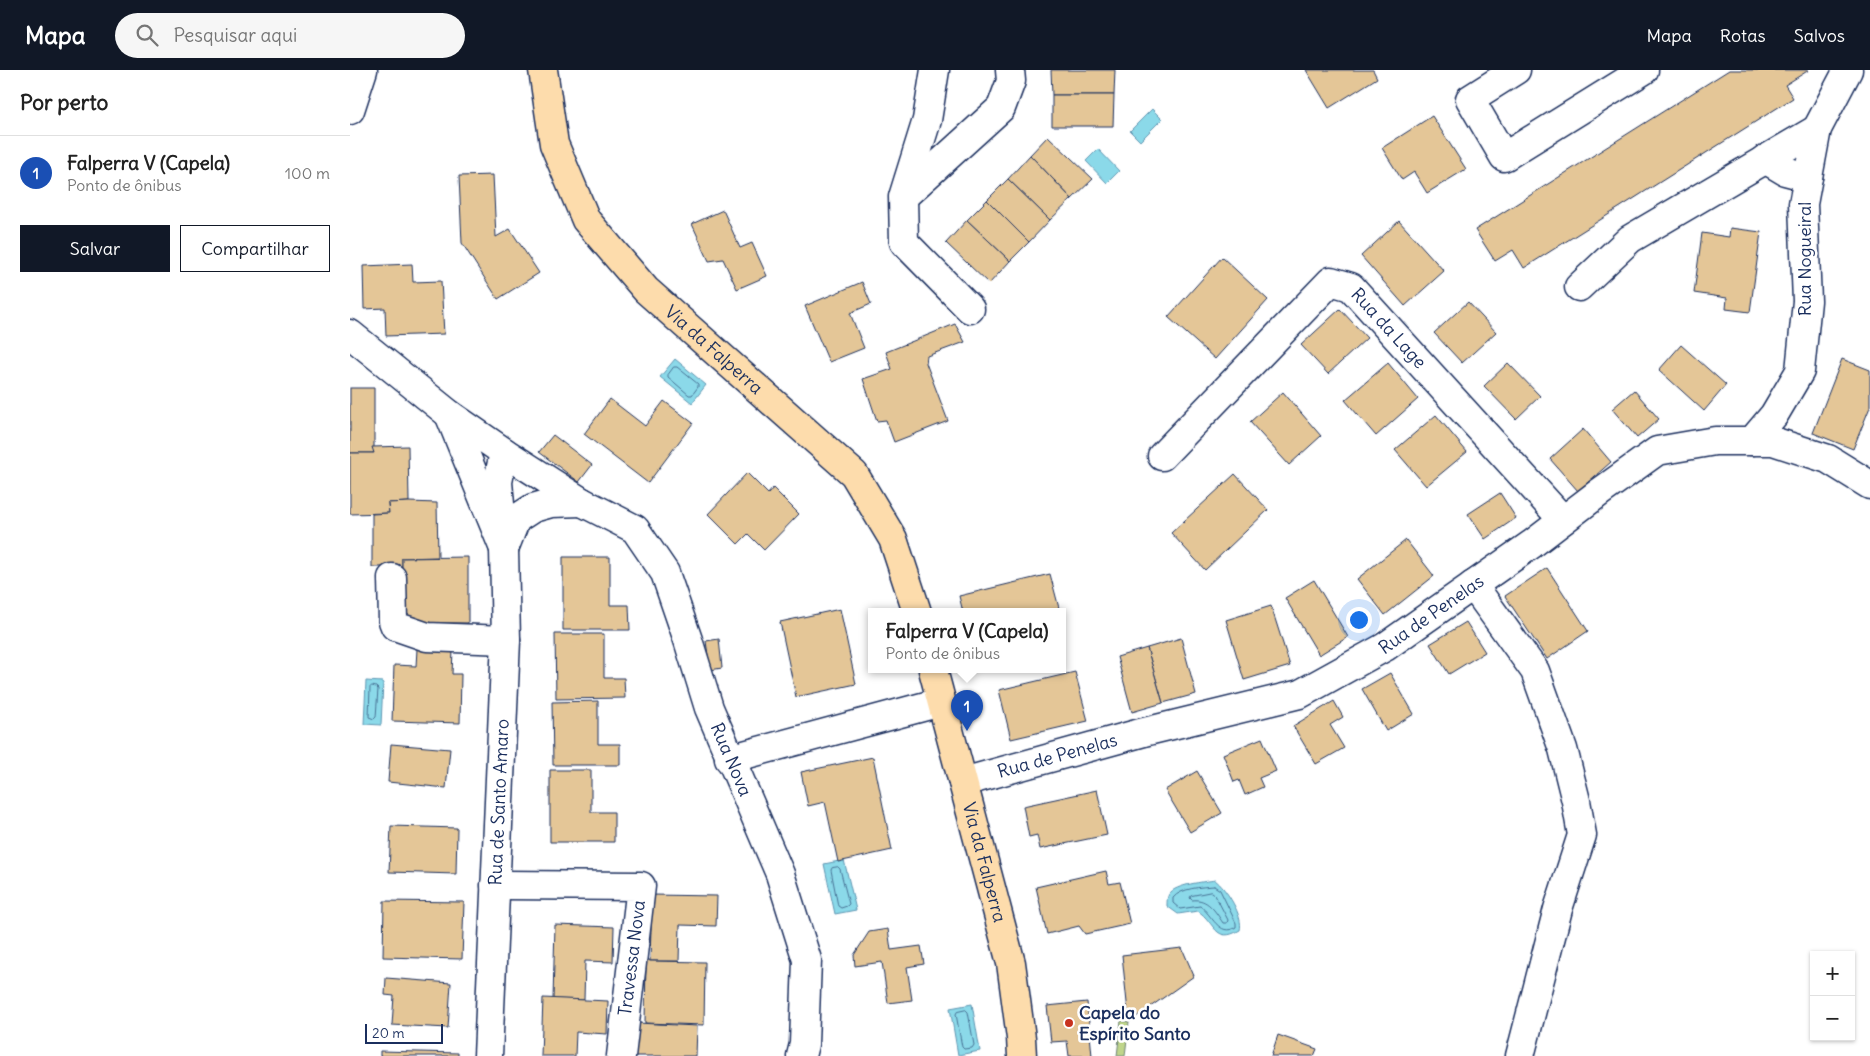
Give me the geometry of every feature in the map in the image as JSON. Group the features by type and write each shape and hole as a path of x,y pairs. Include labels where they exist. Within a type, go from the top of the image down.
{"main road":[{"name":"Via da Falperra","path":"543,70 554,144 586,220 646,290 854,474 893,539 916,608"},
{"name":"Via da Falperra","path":"934,673 1010,964 1022,1056"}],"street":[{"path":"350,110 364,70"},
{"path":"935,70 927,120 903,197 904,242 970,309"},
{"path":"903,197 1001,108 1011,81 1010,70"},
{"path":"1516,70 1470,100 1504,157 1644,70"},
{"name":"Rua Nogueiral","path":"1752,441 1774,415 1800,371 1807,301 1803,204 1817,129 1848,70"},
{"path":"1579,287 1630,239 1817,129"},
{"path":"1765,159 1785,171 1808,177"},
{"name":"Rua da Lage","path":"1162,456 1331,281 1351,287 1563,520"},
{"path":"350,334 450,414 504,549"},
{"name":"Rua Nova","path":"450,414 504,452 582,502 635,529 665,573 709,708 729,759 780,874 807,960 804,1044 801,1056"},
{"name":"Rua de Penelas","path":"963,782 1144,732 1300,694 1385,646 1473,586 1657,451 1715,441 1773,441 1828,459 1870,485"},
{"name":"Rua de Santo Amaro","path":"488,1056 506,640 504,549 498,482 504,452"},
{"path":"504,549 516,520 533,508 551,502 582,502"},
{"path":"392,578 393,621 395,626 426,637 506,640"},
{"path":"1473,586 1535,671 1562,749 1576,801 1582,835 1558,909 1520,1056"},
{"path":"729,759 941,702"},
{"name":"Travessa Nova","path":"495,886 641,886 621,1056"}],"green space":[{"path":"1121,1021 1129,1022 1125,1056 1117,1056"}],"water":[{"path":"1152,109 1162,119 1140,141 1130,131"},
{"path":"1098,149 1119,171 1107,183 1086,161"},
{"path":"675,359 706,385 692,403 660,377"},
{"path":"366,681 383,682 381,725 364,724"},
{"path":"844,860 856,910 835,914 824,864"},
{"path":"1215,880 1229,896 1237,911 1241,924 1240,930 1232,934 1225,935 1220,933 1198,911 1178,914 1167,906 1169,894 1178,888"},
{"path":"972,1004 980,1051 958,1055 950,1008"}],"building":[{"path":"1051,70 1115,70 1114,95 1052,95"},
{"path":"1306,70 1373,70 1377,78 1329,108"},
{"path":"1729,70 1809,70 1785,85 1793,98 1524,268 1513,250 1495,261 1475,230"},
{"path":"1052,95 1114,95 1113,126 1052,126"},
{"path":"1432,116 1466,169 1427,193 1414,172 1402,180 1382,148"},
{"path":"1048,136 1093,179 1072,199 1030,155"},
{"path":"1030,155 1072,199 1050,220 1008,179"},
{"path":"493,175 496,237 510,229 539,273 498,299 462,243 459,176"},
{"path":"1008,179 1050,220 1029,242 987,200"},
{"path":"987,200 1029,242 1010,261 967,220"},
{"path":"723,210 740,248 752,243 767,276 737,289 723,259 709,261 692,224"},
{"path":"967,220 1010,261 989,284 946,243"},
{"path":"1399,221 1444,271 1405,306 1361,256"},
{"path":"1730,228 1761,232 1750,312 1726,309 1727,298 1694,293 1702,233 1729,237"},
{"path":"1222,257 1268,300 1215,359 1168,317"},
{"path":"412,264 413,282 441,281 444,334 386,336 385,308 364,309 363,266"},
{"path":"862,282 871,304 850,313 864,348 829,362 805,306"},
{"path":"1468,302 1496,332 1462,363 1434,333"},
{"path":"1340,309 1367,338 1328,374 1301,345"},
{"path":"955,324 965,342 927,356 926,363 948,421 894,442 886,420 877,421 863,379 892,369 886,352"},
{"path":"1681,345 1726,385 1704,411 1659,370"},
{"path":"1842,359 1870,370 1870,407 1853,449 1813,433"},
{"path":"1388,363 1418,399 1376,436 1345,400"},
{"path":"1508,363 1540,396 1516,419 1484,386"},
{"path":"350,388 374,388 374,453 350,453"},
{"path":"1634,390 1659,419 1637,438 1612,409"},
{"path":"1283,392 1321,436 1289,465 1250,422"},
{"path":"610,399 645,426 664,401 693,423 648,483 584,434"},
{"path":"1436,415 1467,452 1426,486 1395,450"},
{"path":"1583,429 1611,462 1578,491 1550,459"},
{"path":"553,435 592,465 579,482 539,452"},
{"path":"408,446 409,502 388,503 389,513 350,514 350,453 374,453 372,447"},
{"path":"747,473 768,494 773,488 799,514 764,550 748,534 738,544 708,514"},
{"path":"1235,474 1268,510 1205,570 1171,533"},
{"path":"1500,493 1516,518 1485,539 1468,514"},
{"path":"388,503 437,503 438,557 402,558 402,567 372,567 372,514 389,513"},
{"path":"1406,540 1434,576 1385,615 1357,579"},
{"path":"468,557 468,623 402,623 402,558"},
{"path":"563,557 610,557 610,605 629,605 630,630 563,630"},
{"path":"1547,568 1588,631 1547,659 1505,596"},
{"path":"1050,574 1059,608 962,608 959,596"},
{"path":"1314,580 1348,637 1319,655 1285,598"},
{"path":"1271,606 1290,666 1244,680 1226,620"},
{"path":"840,609 856,684 796,697 780,622"},
{"path":"1466,622 1485,652 1449,674 1430,644"},
{"path":"555,634 604,634 604,678 624,678 625,698 556,699"},
{"path":"1181,638 1196,694 1163,703 1147,648"},
{"path":"719,639 722,668 710,670 706,641"},
{"path":"1147,648 1163,703 1132,712 1117,657"},
{"path":"417,649 453,650 452,674 461,674 460,723 392,721 394,665 416,666"},
{"path":"1075,672 1088,721 1011,739 999,690"},
{"path":"1390,673 1414,714 1386,731 1362,689"},
{"path":"598,701 598,744 620,744 620,765 553,765 552,702"},
{"path":"1334,701 1343,717 1330,725 1344,748 1316,764 1293,726"},
{"path":"1262,738 1276,771 1259,778 1263,787 1245,795 1239,780 1234,782 1223,754"},
{"path":"391,744 450,749 446,788 388,782"},
{"path":"873,757 892,850 838,862 825,802 808,806 801,772"},
{"path":"550,770 591,770 591,812 614,812 614,842 550,842"},
{"path":"1197,771 1222,813 1190,832 1165,790"},
{"path":"1097,790 1107,835 1040,849 1037,835 1029,837 1023,806"},
{"path":"391,826 457,828 456,874 389,872"},
{"path":"1106,871 1109,884 1120,882 1130,924 1085,934 1079,926 1047,934 1036,887"},
{"path":"652,895 717,896 716,926 680,925 679,961 650,961"},
{"path":"384,901 464,902 462,959 383,957"},
{"path":"555,925 614,927 613,962 585,961 584,1000 553,999"},
{"path":"888,929 891,950 921,946 924,964 907,967 912,1000 888,1003 882,962 855,966 854,955 869,932"},
{"path":"1182,948 1194,976 1129,1022 1122,955"},
{"path":"646,959 650,961 705,962 704,1025 645,1023"},
{"path":"386,978 451,983 448,1028 392,1025 394,996 385,995"},
{"path":"543,998 608,1001 607,1034 576,1032 575,1056 541,1056"},
{"name":"Capela do Espírito Santo","path":"1087,1002 1092,1056 1069,1056 1067,1041 1051,1042 1047,1006"},
{"path":"637,1023 697,1026 696,1056 635,1056"},
{"path":"1278,1035 1317,1049 1314,1056 1271,1056"},
{"path":"380,1051 458,1053 458,1056 380,1056"}],"place":[{"name":"Falperra V (Capela)","path":"967,731"},
{"name":"Capela do Espírito Santo","path":"1069,1023"}]}
